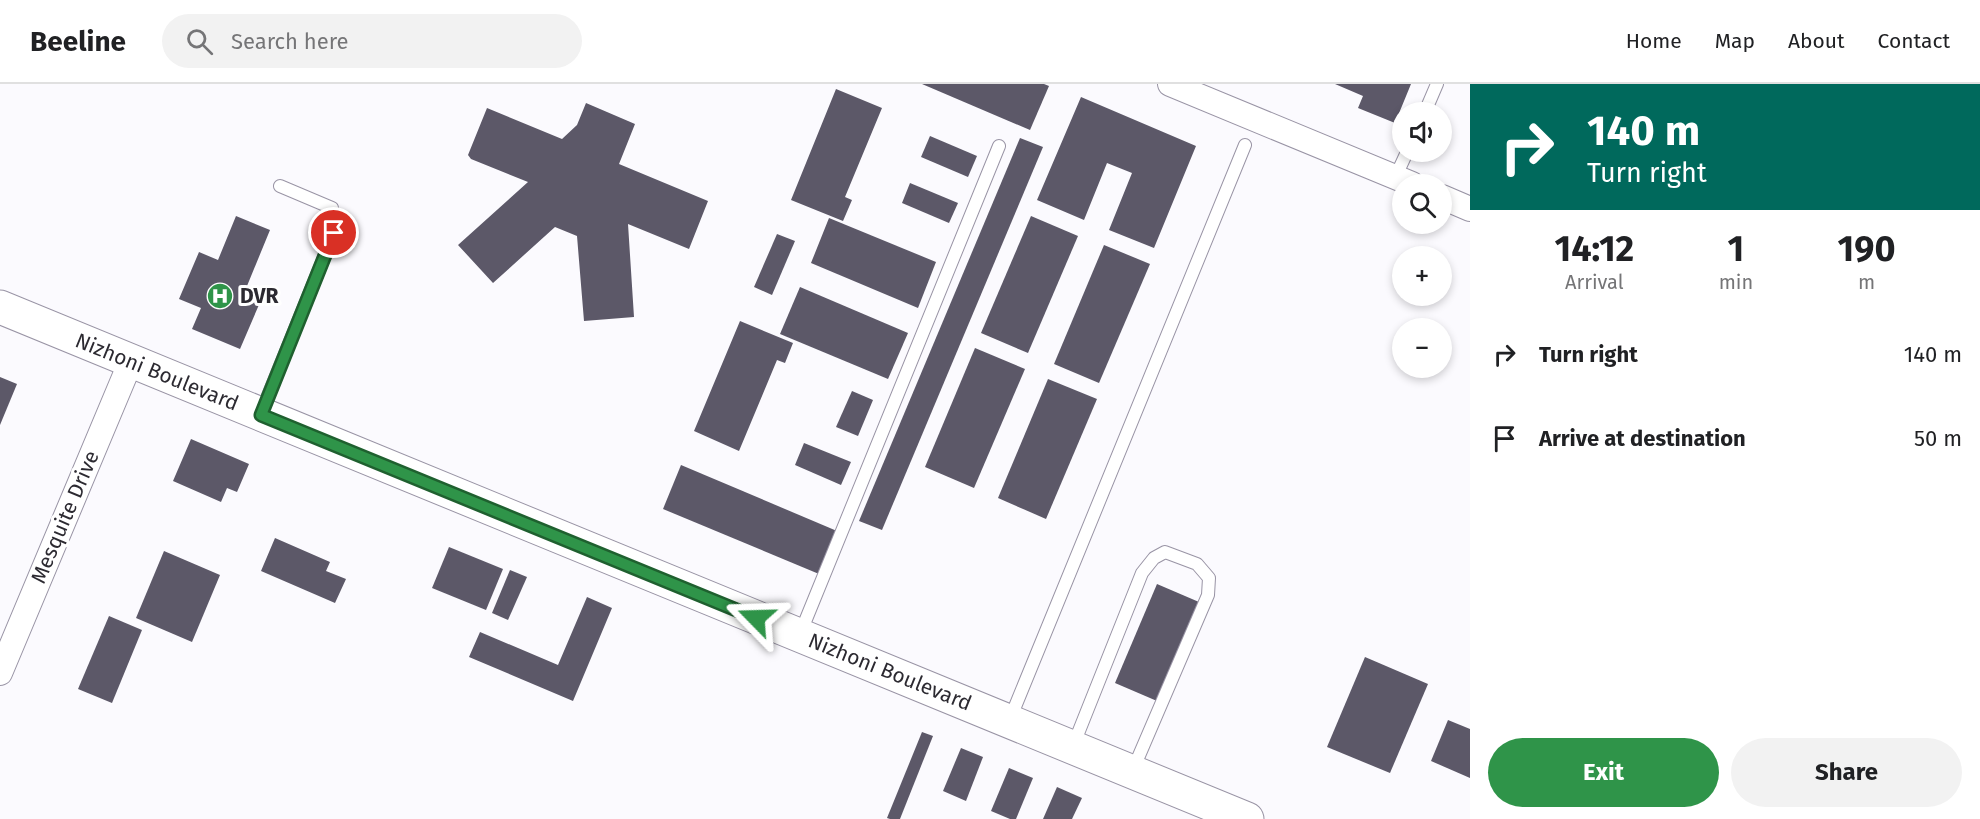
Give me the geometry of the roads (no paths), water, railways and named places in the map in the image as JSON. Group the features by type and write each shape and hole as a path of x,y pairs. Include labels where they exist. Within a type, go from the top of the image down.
{"main road":[{"name":"Nizhoni Boulevard","path":"0,307 1247,819"}],"street":[{"path":"1179,86 1392,176"},
{"path":"1452,201 1470,209"},
{"name":"Mesquite Drive","path":"0,673 131,361"}],"lane":[{"path":"1429,102 1437,84"},
{"path":"1009,720 1245,145"},
{"path":"799,635 999,146"},
{"path":"261,415 334,233 332,208 280,186"},
{"path":"1072,747 1142,573 1154,558 1164,552 1197,564 1209,578 1208,595 1132,771"}],"place":[{"name":"DVR","path":"220,296"}]}
